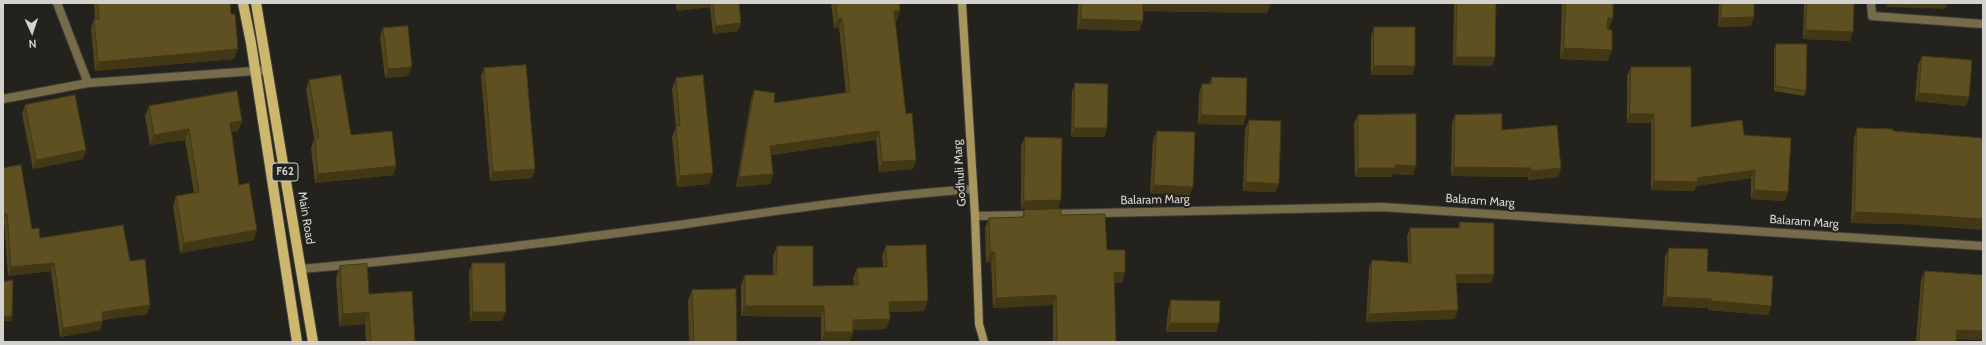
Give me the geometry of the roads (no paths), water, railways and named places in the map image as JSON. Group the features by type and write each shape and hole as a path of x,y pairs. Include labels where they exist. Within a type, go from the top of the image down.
{"main road":[{"name":"F62","path":"243,3 297,342"},
{"name":"Main Road","path":"256,3 313,342"},
{"name":"Godhuli Marg","path":"962,3 975,216 979,324 984,342"}],"street":[{"path":"56,3 88,83"},
{"path":"1871,3 1872,16 1983,24"},
{"path":"3,99 88,83 268,70"},
{"path":"301,269 374,263 532,245 759,214 973,189"},
{"name":"Balaram Marg","path":"975,216 1382,207 1983,246"}]}
